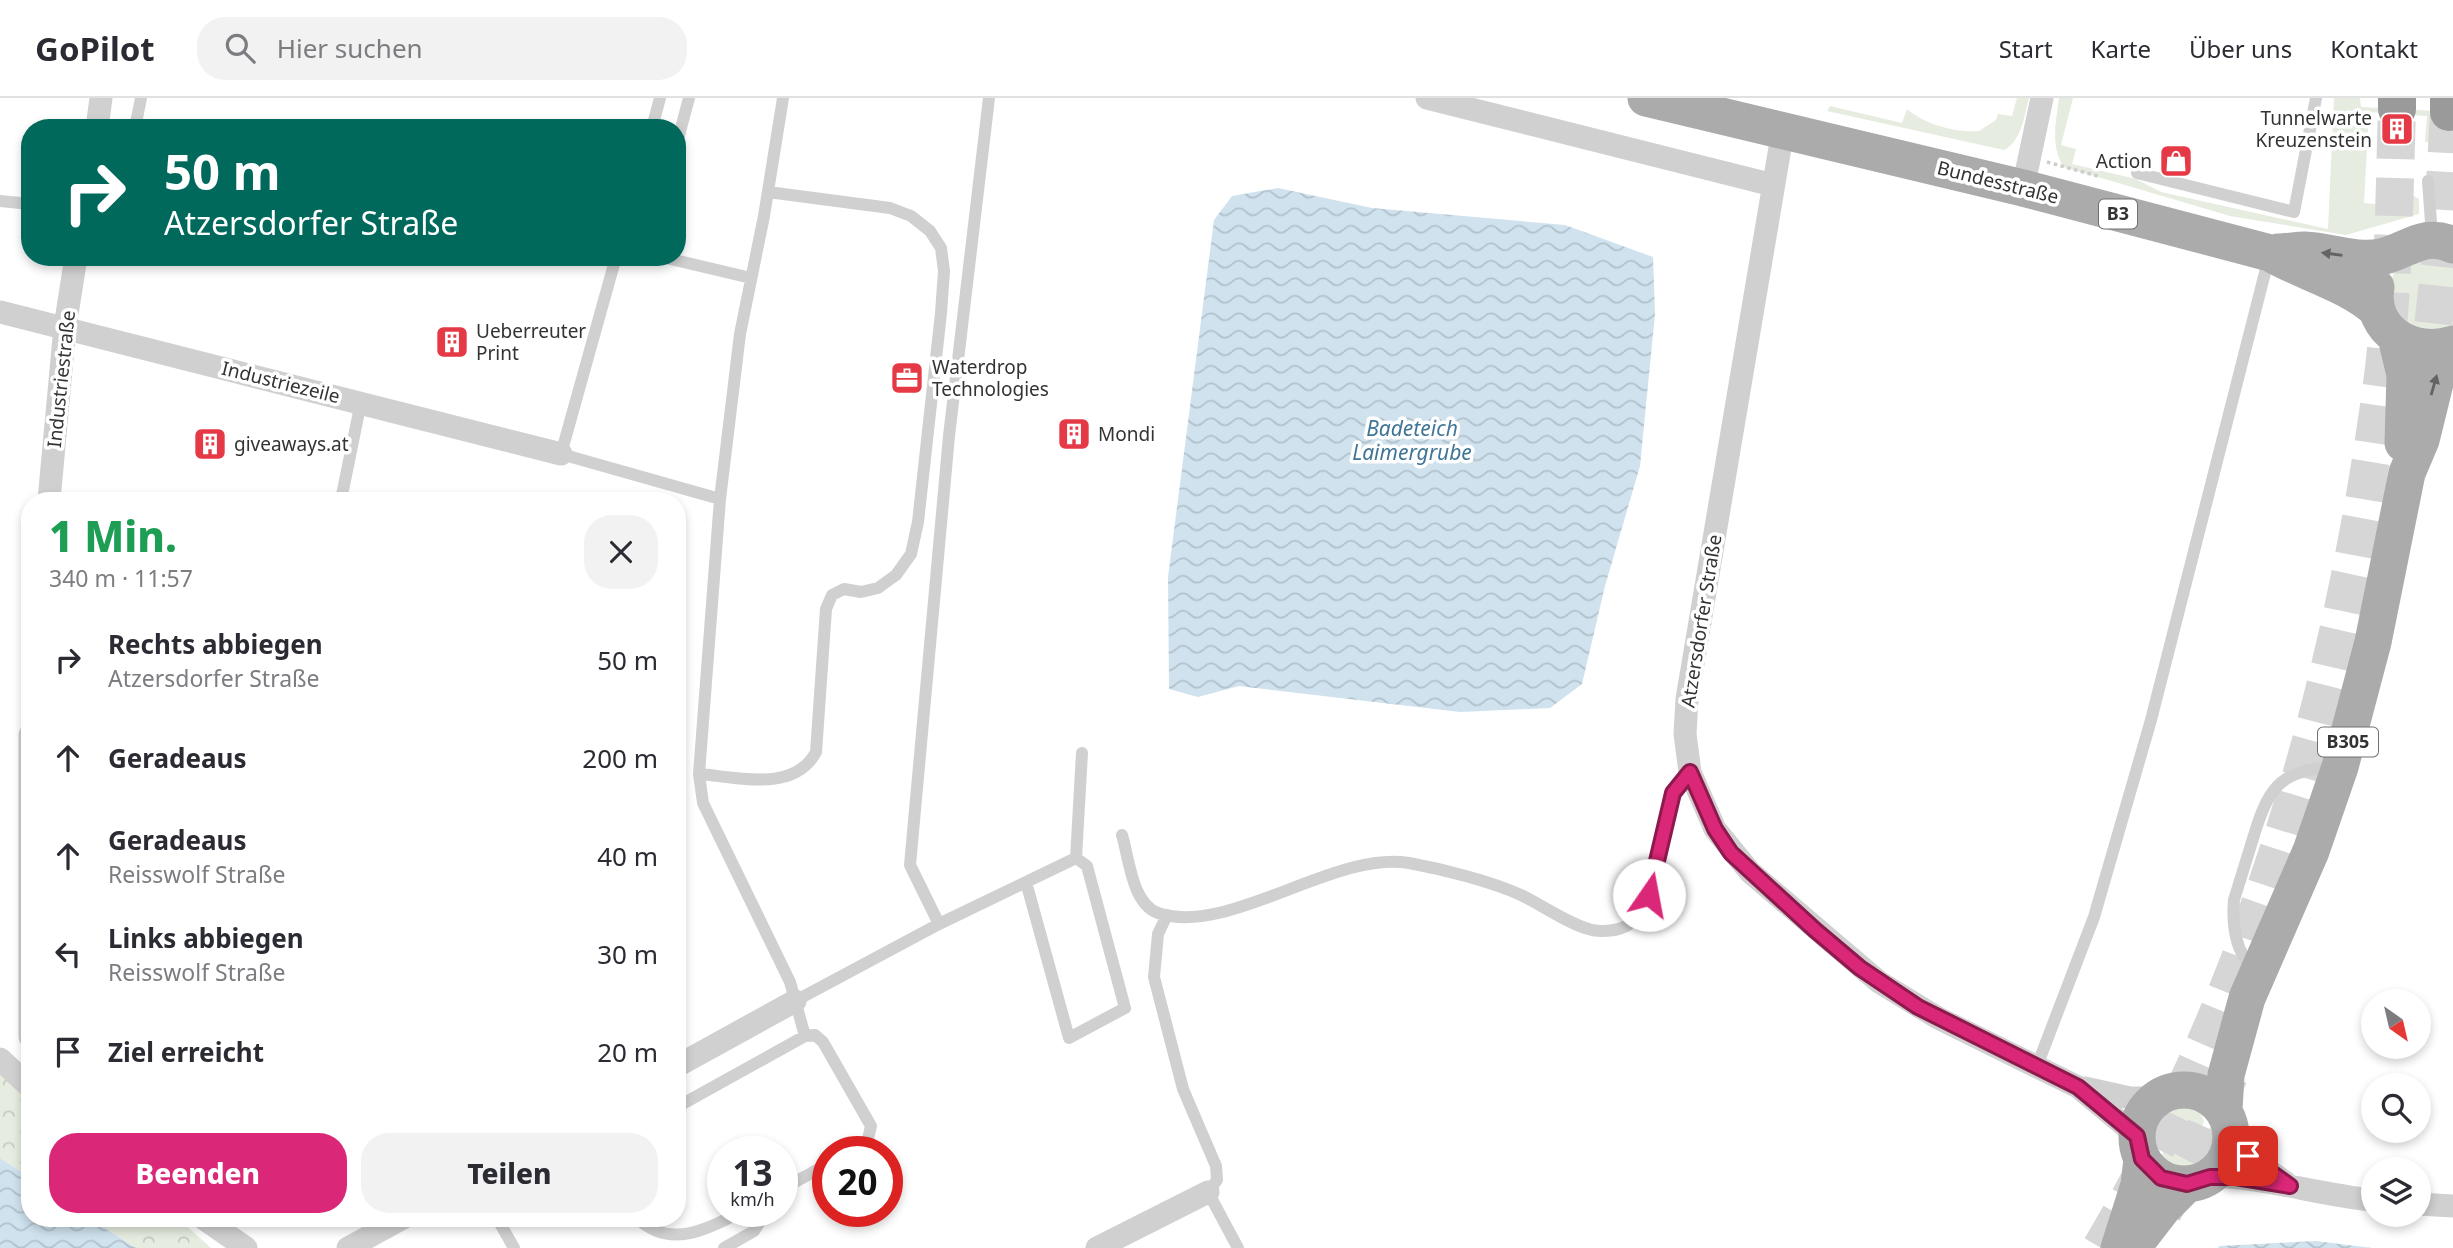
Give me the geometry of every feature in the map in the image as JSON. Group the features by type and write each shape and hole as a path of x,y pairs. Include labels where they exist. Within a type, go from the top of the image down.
{"main road":[{"name":"Bundesstraße","path":"1646,98 1783,130 2026,173 2270,253"},
{"name":"B3","path":"2270,253 2305,250 2367,258 2395,252 2419,240 2443,242"},
{"path":"2386,324 2377,278 2395,252"},
{"name":"B3","path":"2270,253 2298,270 2351,291 2386,324 2424,349 2453,344"},
{"name":"B305","path":"2386,324 2405,375 2403,440 2407,473"},
{"name":"B305","path":"2132,1248 2169,1201 2226,1160 2226,1075 2253,985 2311,851 2340,767 2373,642 2407,473 2421,440 2437,375 2453,344"},
{"name":"B305","path":"2119,1248 2139,1185 2142,1115 2202,1066 2253,985"},
{"path":"2167,1094 2204,1093 2228,1124"},
{"path":"2140,1147 2161,1178 2199,1180"}],"street":[{"path":"98,119 102,98"},
{"path":"1427,98 1773,185"},
{"path":"2026,173 2042,98"},
{"name":"Atzersdorfer Straße","path":"1783,130 1686,699 1685,734 1690,772 1715,829 1731,853 1838,950 1918,1007 2078,1087 2130,1098 2167,1094"},
{"name":"Industriestraße","path":"50,492 65,327 75,266"},
{"name":"Industriezeile","path":"0,312 561,454"},
{"path":"686,1061 795,1001"},
{"path":"0,1059 21,1073"},
{"name":"Atzersdorfer Straße","path":"2078,1087 2140,1147"},
{"path":"2228,1124 2248,1156 2290,1186"},
{"path":"2199,1180 2246,1178 2361,1198"},
{"path":"1097,1248 1208,1192"},
{"path":"2431,1204 2453,1206"},
{"path":"217,1227 246,1248"},
{"path":"348,1248 373,1242 390,1227"}],"lane":[{"path":"137,119 141,98"},
{"path":"654,119 660,98"},
{"path":"683,119 689,98"},
{"path":"783,98 740,334 720,499 699,775 707,814 790,982 805,1036"},
{"path":"939,924 911,865 948,436 989,98"},
{"path":"2137,173 2294,212 2316,98"},
{"path":"2428,181 2430,225 2443,242"},
{"path":"699,775 782,779 797,774 810,764 816,752 826,609 832,595 844,589 860,592 878,588 895,575 911,554 919,509 941,313 944,271 941,248 930,231 911,216 890,208 768,192"},
{"path":"0,201 21,203"},
{"path":"2037,1066 2094,917 2147,734 2270,253"},
{"path":"686,263 751,278"},
{"path":"613,266 561,454 720,499"},
{"path":"343,492 361,402"},
{"path":"1076,858 1082,753"},
{"path":"2253,985 2242,956 2233,915 2234,900 2264,803 2281,781 2312,768 2340,767"},
{"path":"1122,835 1139,895 1146,906 1167,915 1203,917 1358,867 1407,862 1513,891 1584,928 1616,930 1637,916 1649,895 1673,793 1690,772"},
{"path":"1026,882 1069,1038 1125,1008 1087,866 1076,858"},
{"path":"795,1001 939,924 1076,858"},
{"path":"1167,915 1158,934 1154,977 1183,1089 1216,1166 1217,1180 1208,1192 1238,1248"},
{"path":"686,1103 805,1036 816,1035 823,1042 871,1126 869,1136"},
{"path":"502,1227 514,1248"},
{"path":"643,1227 660,1243 675,1245 710,1227"},
{"path":"724,1248 757,1227"}],"path":[{"path":"2026,173 2108,180"}],"green space":[{"path":"2017,98 2029,98 2024,120 2015,141 2004,150 1827,111 1830,106 1902,123 1907,109 1940,126 1960,131 1979,131 1996,120 1998,114 2012,116"},
{"path":"2059,98 2073,98 2061,145 2076,149 2072,164 2136,179 2161,192 2328,229 2334,98 2360,98 2361,107 2453,112 2453,144 2425,142 2427,116 2369,112 2364,203 2404,207 2406,191 2419,199 2419,214 2346,235 2230,216 2064,167 2055,142"},
{"path":"2453,258 2453,331 2436,338 2396,321 2391,280 2406,259"},
{"path":"0,1074 21,1094 21,1172 0,1158"},
{"path":"2182,1103 2198,1109 2204,1121 2201,1130 2191,1136 2172,1132 2159,1141 2156,1150 2152,1149 2151,1132 2156,1119 2166,1108"},
{"path":"2213,1121 2217,1142 2210,1156 2193,1169 2186,1171 2170,1168 2162,1156 2164,1145 2174,1139 2202,1139"},
{"path":"103,1227 188,1227 211,1248 136,1248"}],"water":[{"name":"Badeteich Laimergrube","path":"1278,188 1372,208 1565,225 1653,257 1655,314 1640,466 1605,586 1582,684 1550,708 1460,712 1239,686 1198,697 1169,689 1168,577 1214,220 1232,196"},
{"path":"0,1158 21,1172 21,1227 103,1227 136,1248 0,1248"},
{"path":"2316,1241 2372,1248 2218,1248 2219,1246"}],"tunnel":[{"path":"2101,1248 2156,1148 2205,1045 2247,939 2285,831 2316,721 2343,609 2365,497 2382,384 2391,281 2397,109"},
{"path":"2427,380 2441,256 2449,112"},
{"path":"2163,1212 2201,1139 2231,1071"}],"place":[{"name":"Tunnelwarte Kreuzenstein","path":"2397,129"},
{"name":"Action","path":"2176,161"},
{"name":"Ueberreuter Print","path":"452,342"},
{"name":"Waterdrop Technologies","path":"907,378"},
{"name":"Mondi","path":"1074,434"},
{"name":"giveaways.at","path":"210,444"}],"route":[{"path":"1649,895 1673,793 1690,772 1715,829 1731,853 1815,930 1860,968 1918,1007 2078,1087 2113,1113 2137,1136 2142,1159 2150,1170 2161,1178 2173,1183 2187,1184 2210,1177 2236,1177 2290,1186 2248,1156"}]}
